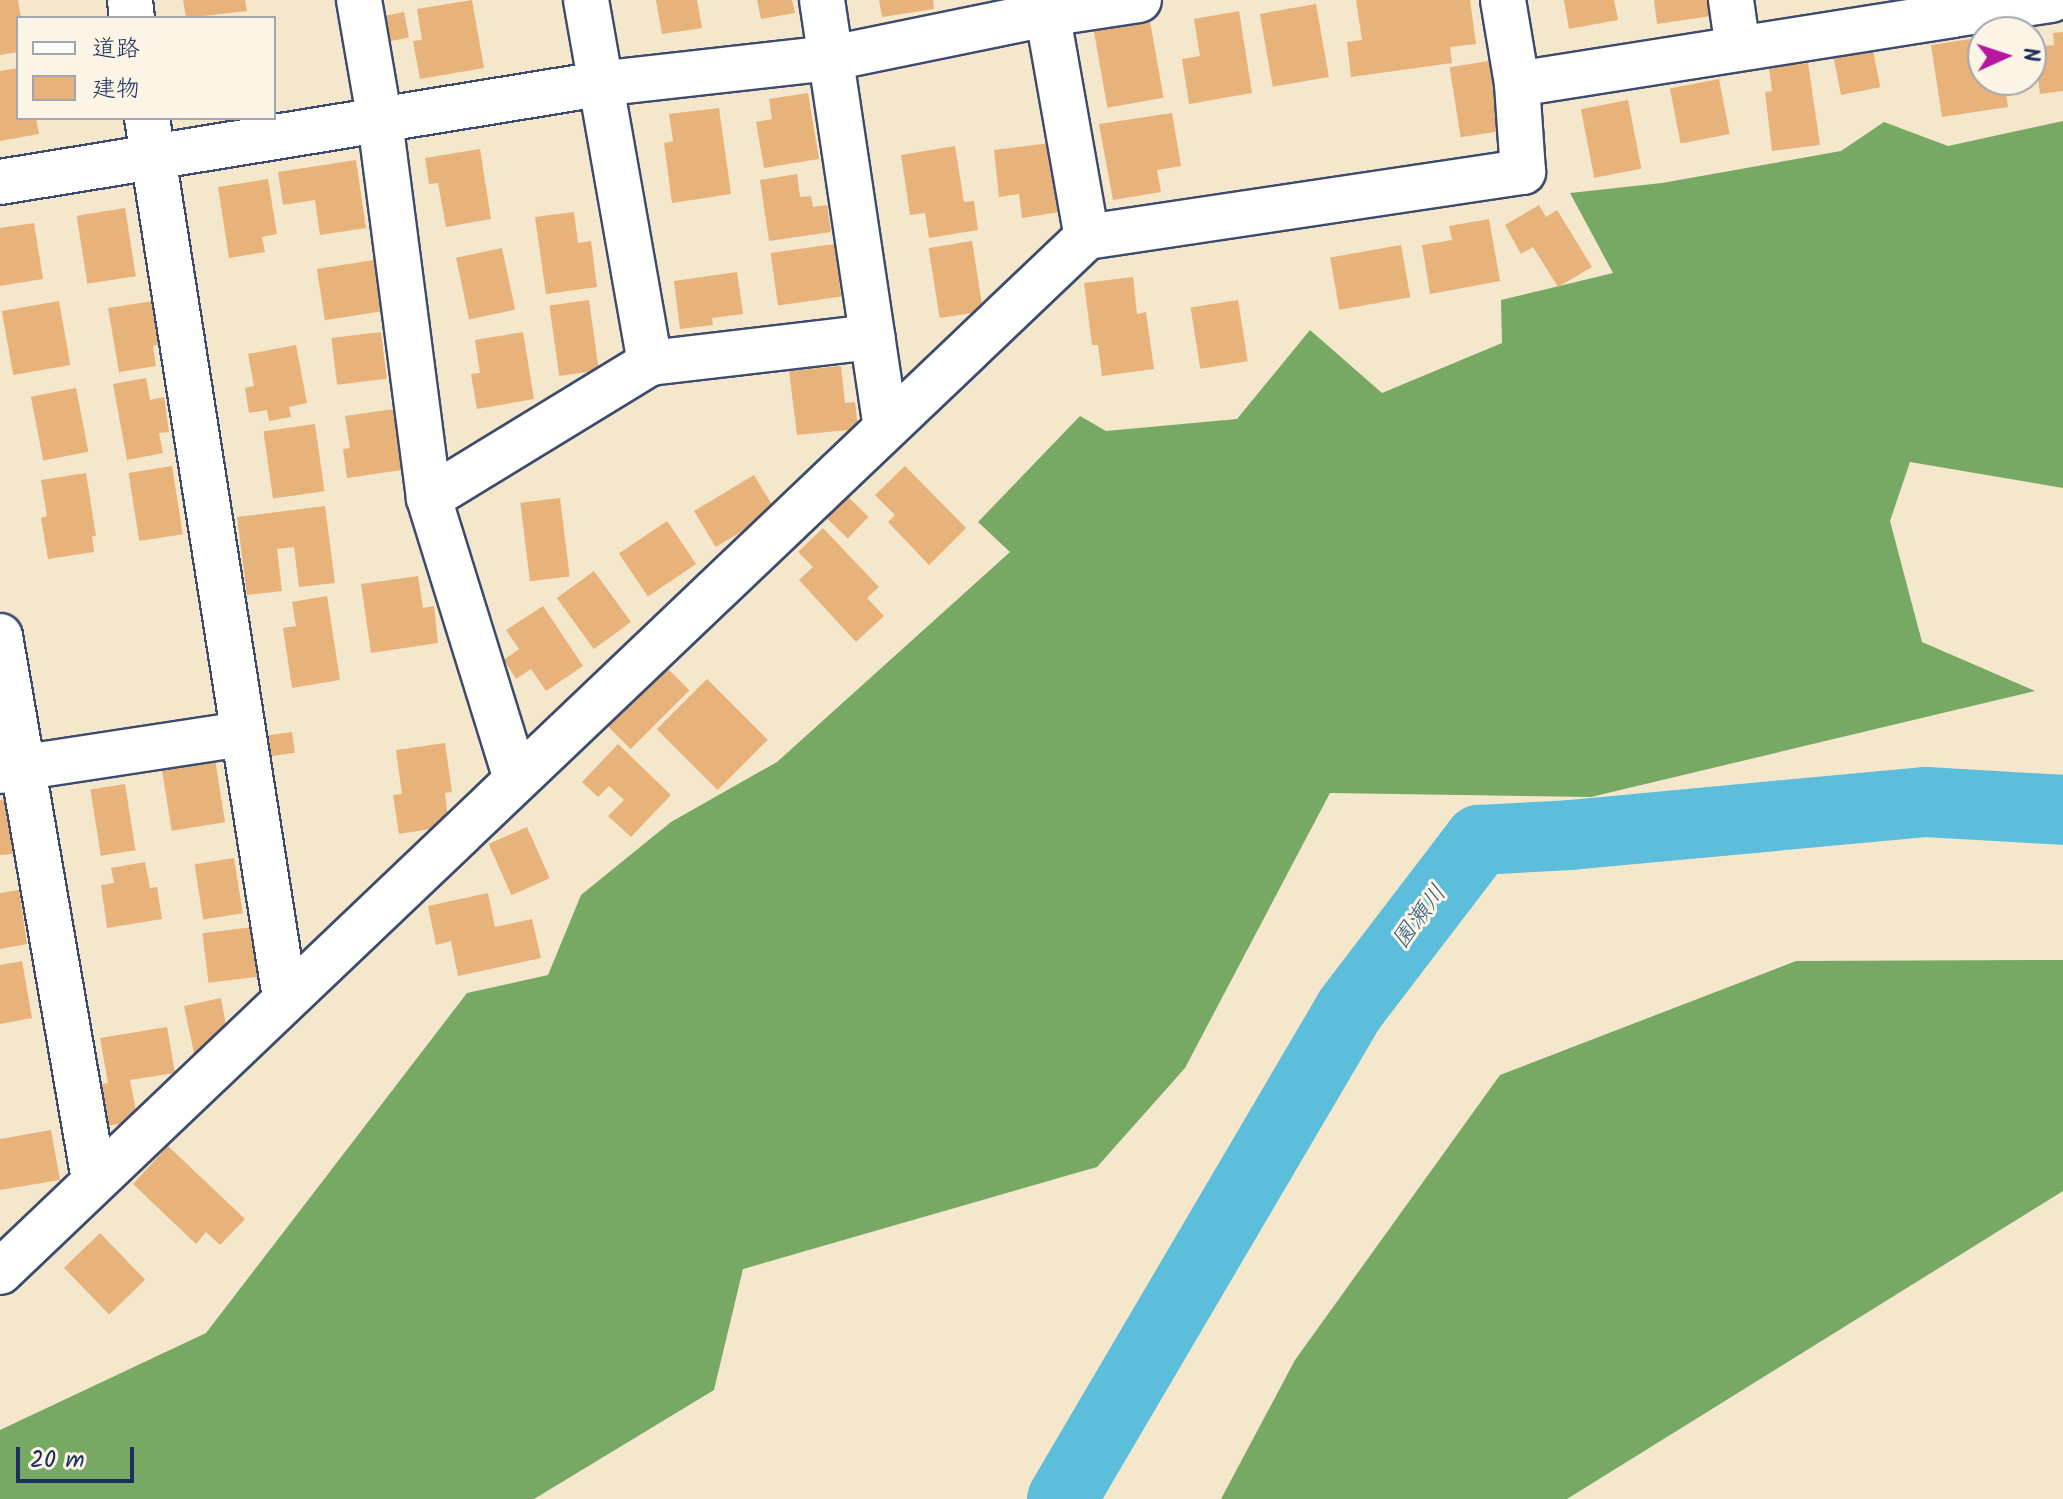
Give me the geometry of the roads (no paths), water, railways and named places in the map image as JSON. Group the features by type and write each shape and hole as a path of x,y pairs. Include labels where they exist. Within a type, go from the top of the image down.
{"street":[{"path":"359,0 380,121 429,498 516,779"},
{"path":"586,0 650,363"},
{"path":"822,0 886,427"},
{"path":"0,182 150,138 380,121 599,84 832,58 1046,7 1139,0"},
{"path":"0,1272 1087,237 1523,172 1517,84 1503,0"},
{"path":"1731,0 1738,49"},
{"path":"1517,84 1738,49 1951,7 2051,0"},
{"path":"1046,7 1087,237"},
{"path":"150,138 285,998"},
{"path":"429,498 650,363 872,337"},
{"path":"0,636 10,770 94,1180"},
{"path":"10,770 243,734"}],"waterway":[{"name":"園瀬川","path":"1062,1499 1350,1009 1479,840 1570,835 1926,802 2063,810"}]}
